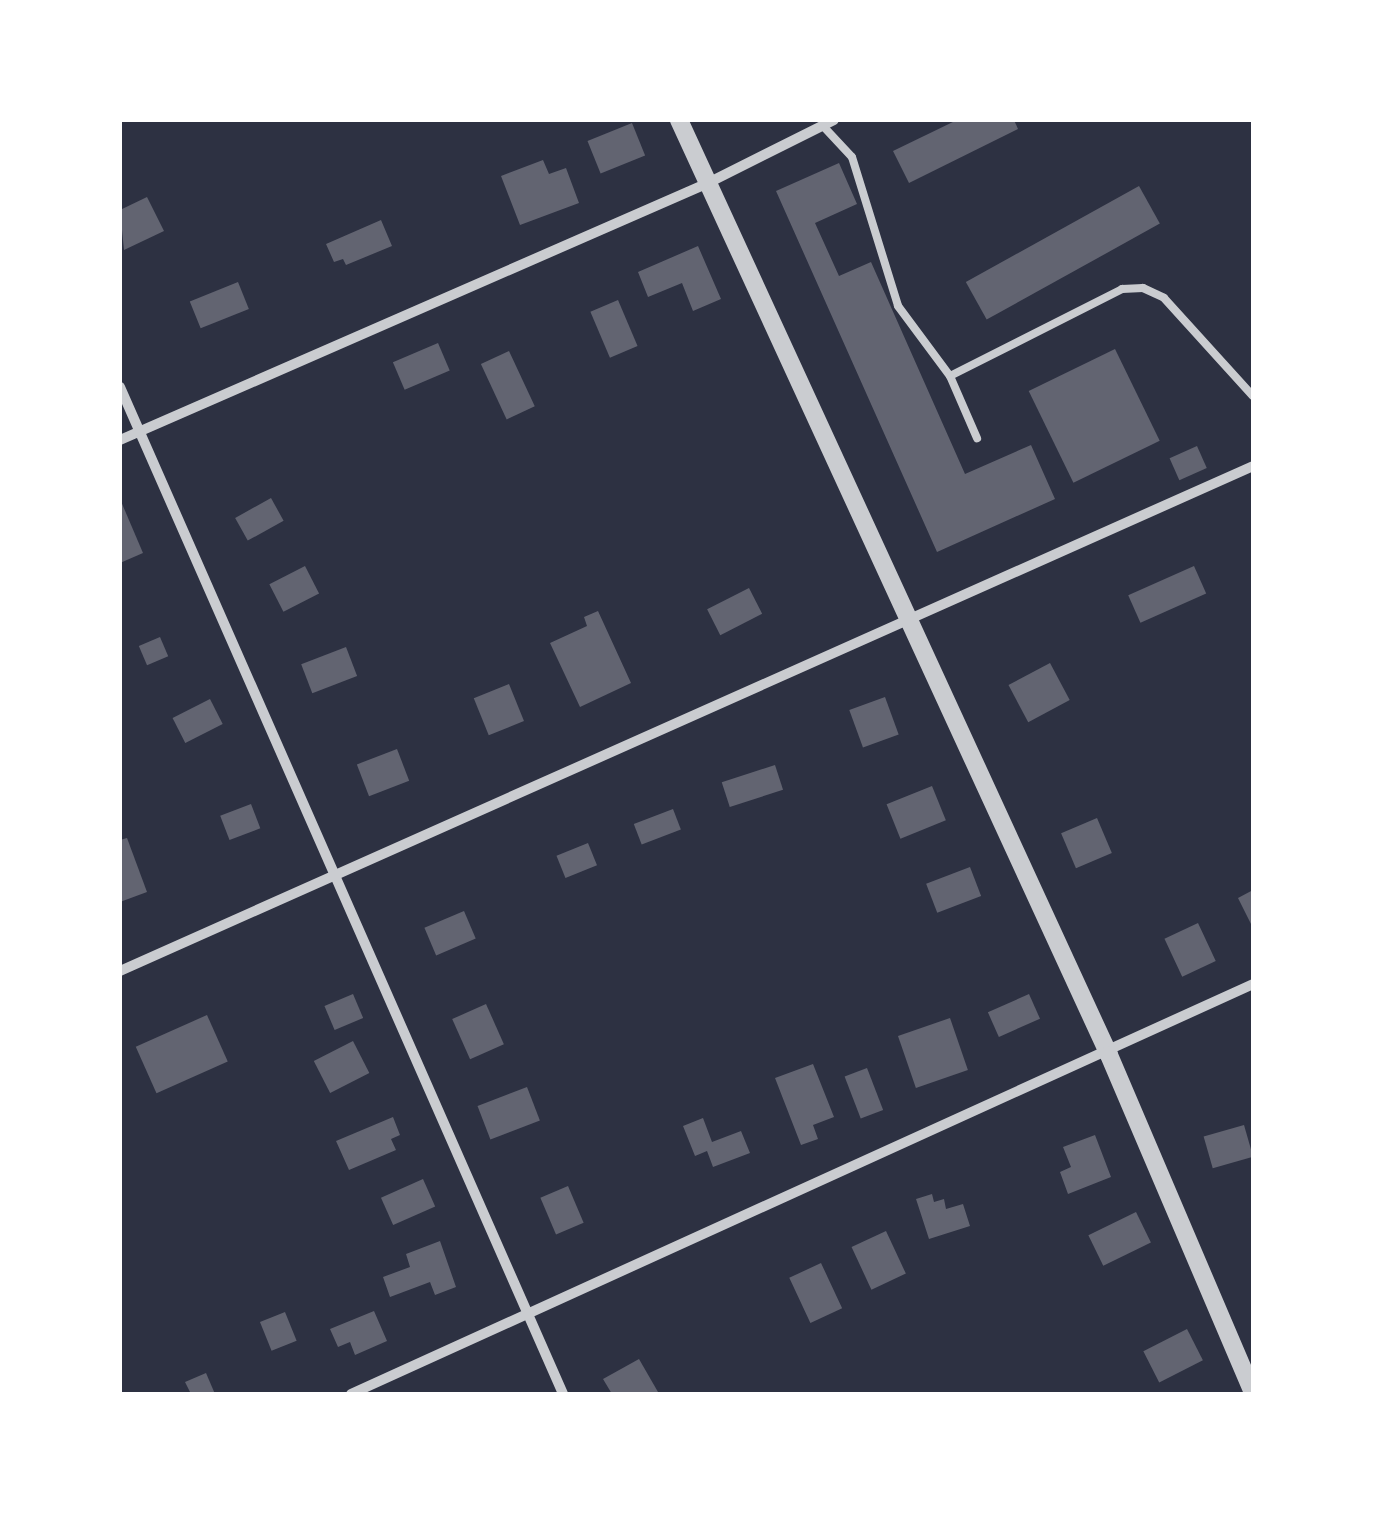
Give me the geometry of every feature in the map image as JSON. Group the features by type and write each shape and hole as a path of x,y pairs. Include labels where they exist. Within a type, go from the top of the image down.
{"street":[{"path":"678,120 1109,1054 1253,1392"},
{"path":"120,440 706,184 828,123"},
{"path":"120,386 143,430 563,1394"},
{"path":"120,971 906,617 1253,466"},
{"path":"351,1394 1109,1054 1253,984"}],"lane":[{"path":"828,123 861,176 898,306 950,376 977,438"},
{"path":"950,376 1122,289 1143,288 1164,298 1253,396"}],"building":[{"path":"957,120 1014,120 1018,129 909,183 893,151"},
{"path":"632,123 645,155 601,173 587,141"},
{"path":"543,160 549,174 566,168 579,203 520,225 501,176"},
{"path":"839,163 857,204 815,223 839,276 871,262 965,474 1031,445 1055,499 937,552 776,191"},
{"path":"1139,186 1160,224 987,320 966,282"},
{"path":"147,197 164,231 124,250 120,210"},
{"path":"381,220 392,246 346,265 343,259 334,262 326,244"},
{"path":"698,246 721,299 693,311 682,283 648,297 638,272"},
{"path":"238,282 249,309 201,328 190,301"},
{"path":"618,300 638,346 610,358 590,312"},
{"path":"438,343 450,371 405,390 393,362"},
{"path":"1115,349 1160,441 1073,483 1029,391"},
{"path":"509,351 535,406 507,419 481,364"},
{"path":"1197,446 1207,468 1179,480 1170,458"},
{"path":"271,498 284,521 248,541 235,518"},
{"path":"120,499 143,553 120,563"},
{"path":"305,566 319,594 283,612 269,584"},
{"path":"1194,566 1206,593 1140,623 1128,595"},
{"path":"749,588 762,614 720,635 707,609"},
{"path":"598,611 631,683 580,707 550,643 587,626 584,617"},
{"path":"160,637 168,656 147,665 139,646"},
{"path":"346,647 357,676 312,693 301,664"},
{"path":"1050,663 1070,700 1028,722 1009,685"},
{"path":"509,684 524,721 489,735 474,698"},
{"path":"885,697 899,735 863,748 849,710"},
{"path":"210,699 223,724 185,743 173,718"},
{"path":"397,749 409,781 369,796 357,764"},
{"path":"775,765 783,790 730,807 722,782"},
{"path":"932,786 946,820 900,839 887,804"},
{"path":"251,804 260,828 230,840 220,816"},
{"path":"673,809 681,830 642,845 634,824"},
{"path":"1097,818 1112,853 1076,868 1061,833"},
{"path":"127,838 147,892 120,902 120,840"},
{"path":"588,843 597,865 565,878 556,856"},
{"path":"970,867 981,896 937,913 926,884"},
{"path":"1253,890 1253,928 1238,898"},
{"path":"464,911 476,939 436,955 424,928"},
{"path":"1198,923 1216,961 1182,977 1164,939"},
{"path":"353,994 363,1018 335,1030 324,1006"},
{"path":"1029,994 1040,1019 999,1037 988,1012"},
{"path":"486,1004 504,1044 470,1059 452,1019"},
{"path":"207,1015 228,1062 156,1093 136,1047"},
{"path":"950,1018 968,1070 916,1088 898,1036"},
{"path":"353,1041 369,1073 330,1093 314,1061"},
{"path":"813,1064 834,1117 813,1125 818,1139 801,1145 775,1078"},
{"path":"867,1068 883,1110 861,1119 845,1077"},
{"path":"527,1087 540,1121 490,1140 478,1106"},
{"path":"393,1117 400,1135 391,1139 396,1150 349,1170 336,1141"},
{"path":"703,1118 712,1142 741,1131 750,1153 713,1167 707,1151 695,1156 683,1126"},
{"path":"1244,1125 1253,1157 1213,1168 1204,1137"},
{"path":"1095,1135 1111,1177 1068,1194 1060,1172 1071,1167 1063,1147"},
{"path":"423,1179 435,1206 393,1225 381,1198"},
{"path":"568,1186 584,1223 556,1235 540,1198"},
{"path":"932,1194 934,1202 944,1199 946,1209 963,1204 970,1226 929,1239 916,1199"},
{"path":"1136,1212 1151,1243 1103,1266 1088,1235"},
{"path":"886,1231 906,1274 871,1290 852,1247"},
{"path":"440,1241 456,1287 435,1295 430,1282 390,1297 383,1277 410,1267 406,1254"},
{"path":"821,1263 842,1308 810,1323 789,1278"},
{"path":"374,1311 387,1341 355,1355 350,1342 338,1347 330,1329"},
{"path":"285,1312 297,1341 272,1351 260,1322"},
{"path":"1187,1329 1203,1360 1159,1382 1143,1351"},
{"path":"639,1359 658,1392 612,1394 603,1379"},
{"path":"206,1373 215,1394 191,1394 185,1382"}]}
